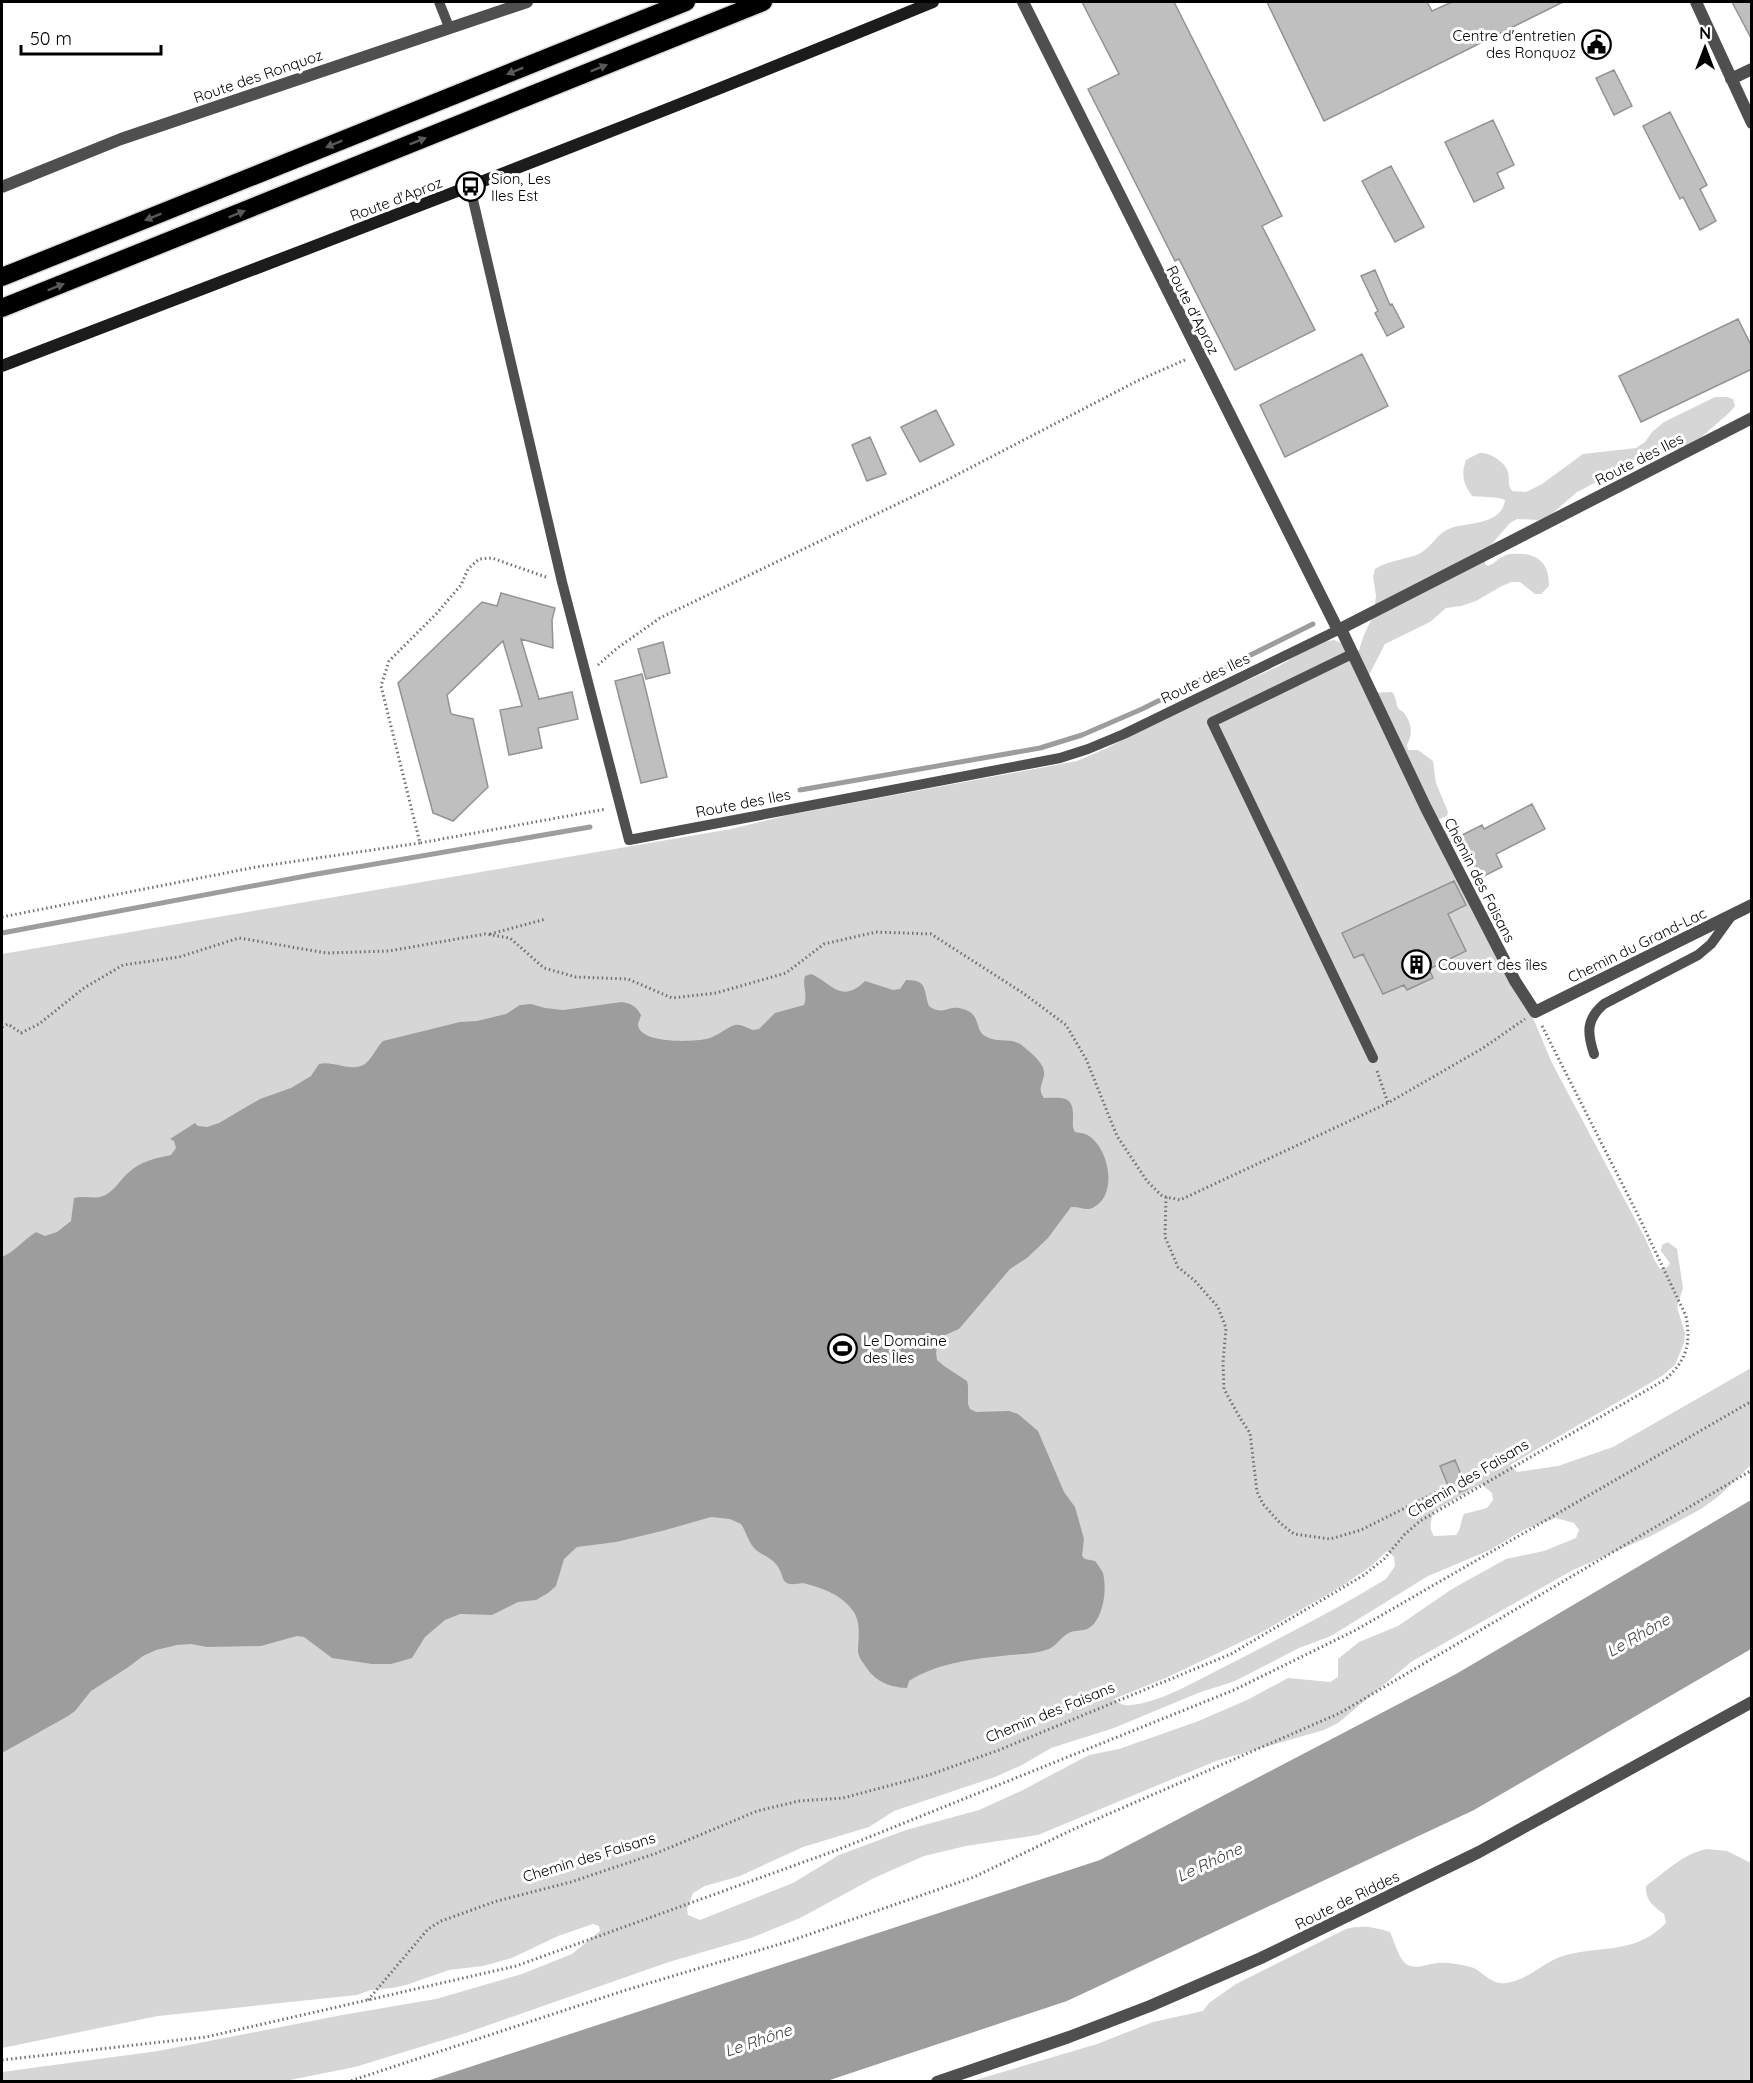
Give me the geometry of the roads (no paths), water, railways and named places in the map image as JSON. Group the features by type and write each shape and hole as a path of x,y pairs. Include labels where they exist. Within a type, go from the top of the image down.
{"highway":[{"path":"2,277 686,2"},
{"path":"2,308 763,2"}],"street":[{"name":"Route des Ronquoz","path":"2,187 121,139 527,2"},
{"name":"Route d'Aproz","path":"2,366 470,187 933,2"},
{"name":"Route d'Aproz","path":"1023,2 1198,354 1339,630"},
{"path":"1695,2 1752,123"},
{"path":"1731,79 1752,69"},
{"name":"Route des Iles","path":"1339,630 1752,418"},
{"name":"Chemin des Faisans","path":"1339,630 1426,808 1515,981 1535,1012"},
{"name":"Chemin du Grand-Lac","path":"1535,1012 1752,905"},
{"name":"Route de Riddes","path":"937,2082 1069,2037 1150,2006 1261,1958 1479,1852 1752,1702"}],"lane":[{"path":"439,2 449,27"},
{"name":"Route des Iles","path":"470,187 562,582 629,840 1060,758 1124,734 1339,630"},
{"path":"1352,654 1212,722 1372,1058"},
{"path":"1594,1054 1589,1038 1589,1023 1595,1011 1604,1004 1698,955 1711,944 1732,915"}],"water":[{"path":"811,974 836,990 843,991 857,988 865,981 893,990 900,989 906,980 918,982 924,987 929,1006 934,1009 958,1008 969,1011 985,1036 995,1040 1015,1042 1036,1058 1043,1069 1041,1091 1044,1098 1066,1099 1072,1105 1075,1132 1089,1136 1102,1151 1106,1161 1108,1182 1101,1201 1089,1209 1071,1207 1048,1238 1027,1258 1010,1269 959,1329 943,1336 938,1343 936,1353 937,1360 967,1381 970,1409 976,1412 1009,1411 1018,1414 1038,1431 1064,1492 1075,1507 1084,1539 1082,1556 1095,1561 1103,1573 1105,1587 1103,1603 1098,1617 1089,1628 1070,1632 1046,1650 945,1665 909,1681 907,1688 894,1686 877,1679 861,1660 858,1652 857,1619 845,1602 818,1587 803,1583 789,1584 784,1580 774,1562 753,1546 741,1524 730,1519 711,1517 616,1542 577,1547 564,1559 556,1586 548,1593 536,1600 518,1602 492,1615 460,1614 445,1620 425,1637 412,1658 391,1664 372,1664 332,1658 304,1637 297,1636 261,1646 207,1647 191,1644 156,1650 143,1656 91,1691 68,1716 2,1753 2,1257 36,1232 45,1236 57,1232 71,1221 74,1198 103,1196 140,1165 171,1155 176,1148 174,1141 170,1139 195,1123 198,1126 207,1127 219,1123 260,1099 291,1088 311,1076 319,1064 354,1067 365,1064 383,1041 460,1022 477,1021 506,1014 520,1005 531,1004 563,1010 622,1002 637,1009 641,1015 638,1024 640,1031 647,1035 667,1040 706,1039 735,1025 753,1030 759,1029 775,1013 804,1005 805,976"},
{"name":"Le Rhône","path":"1751,1500 1751,1649 1474,1810 1067,2001 827,2081 427,2081 1100,1860 1456,1674"}],"waterway":[{"path":"800,790 1040,748 1082,735 1142,709 1313,624"},
{"path":"2,933 311,875 590,827"}],"place":[{"name":"Centre d'entretien des Ronquoz","path":"1597,44"},
{"name":"Sion, Les Iles Est","path":"470,187"},
{"name":"Couvert des îles","path":"1417,964"},
{"name":"Le Domaine des Îles","path":"842,1349"}]}
